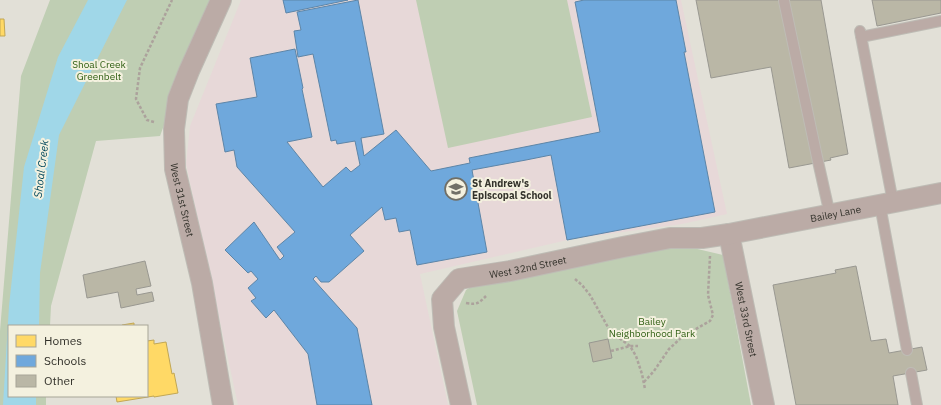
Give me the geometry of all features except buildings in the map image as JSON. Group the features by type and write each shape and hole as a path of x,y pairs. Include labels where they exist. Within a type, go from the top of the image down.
{"street":[{"name":"West 31st Street","path":"221,0 178,99 174,129 175,169 202,283 223,405"},
{"name":"Bailey Lane","path":"729,234 941,193"},
{"name":"West 32nd Street","path":"461,405 444,326 442,298 459,279 510,271 670,238 702,238 729,234"},
{"name":"West 33rd Street","path":"729,234 764,405"}],"lane":[{"path":"784,1 830,214"},
{"path":"907,350 861,34 941,21"},
{"path":"911,373 917,405"}],"path":[{"path":"172,0 140,68 136,99 147,120 174,129"},
{"path":"644,382 654,371 669,349 682,337 710,321 713,315 708,295 710,254"},
{"path":"573,278 582,285 590,295 606,324 614,335 630,346 636,356 645,389"},
{"path":"464,302 475,304 488,293"},
{"path":"611,351 630,346 638,346"}],"shaded area":[{"name":"St Andrew's Episcopal School","path":"241,0 681,0 727,214 682,224 572,239 420,274 448,405 238,405 186,164 190,126"}],"green space":[{"name":"Shoal Creek Greenbelt","path":"50,0 210,0 160,136 96,141 51,306 50,325 8,325 8,397 46,397 46,405 0,405 0,331 21,76"},
{"path":"416,0 567,0 592,117 448,148"},
{"name":"Bailey Neighborhood Park","path":"672,243 723,255 751,405 477,405 457,311 466,290 477,283"}],"water":[{"name":"Shoal Creek","path":"88,0 127,0 59,135 40,273 39,325 8,325 8,397 36,397 36,405 3,405 9,306 24,167 58,57"}],"place":[{"name":"St Andrew's Episcopal School","path":"456,189"}]}
